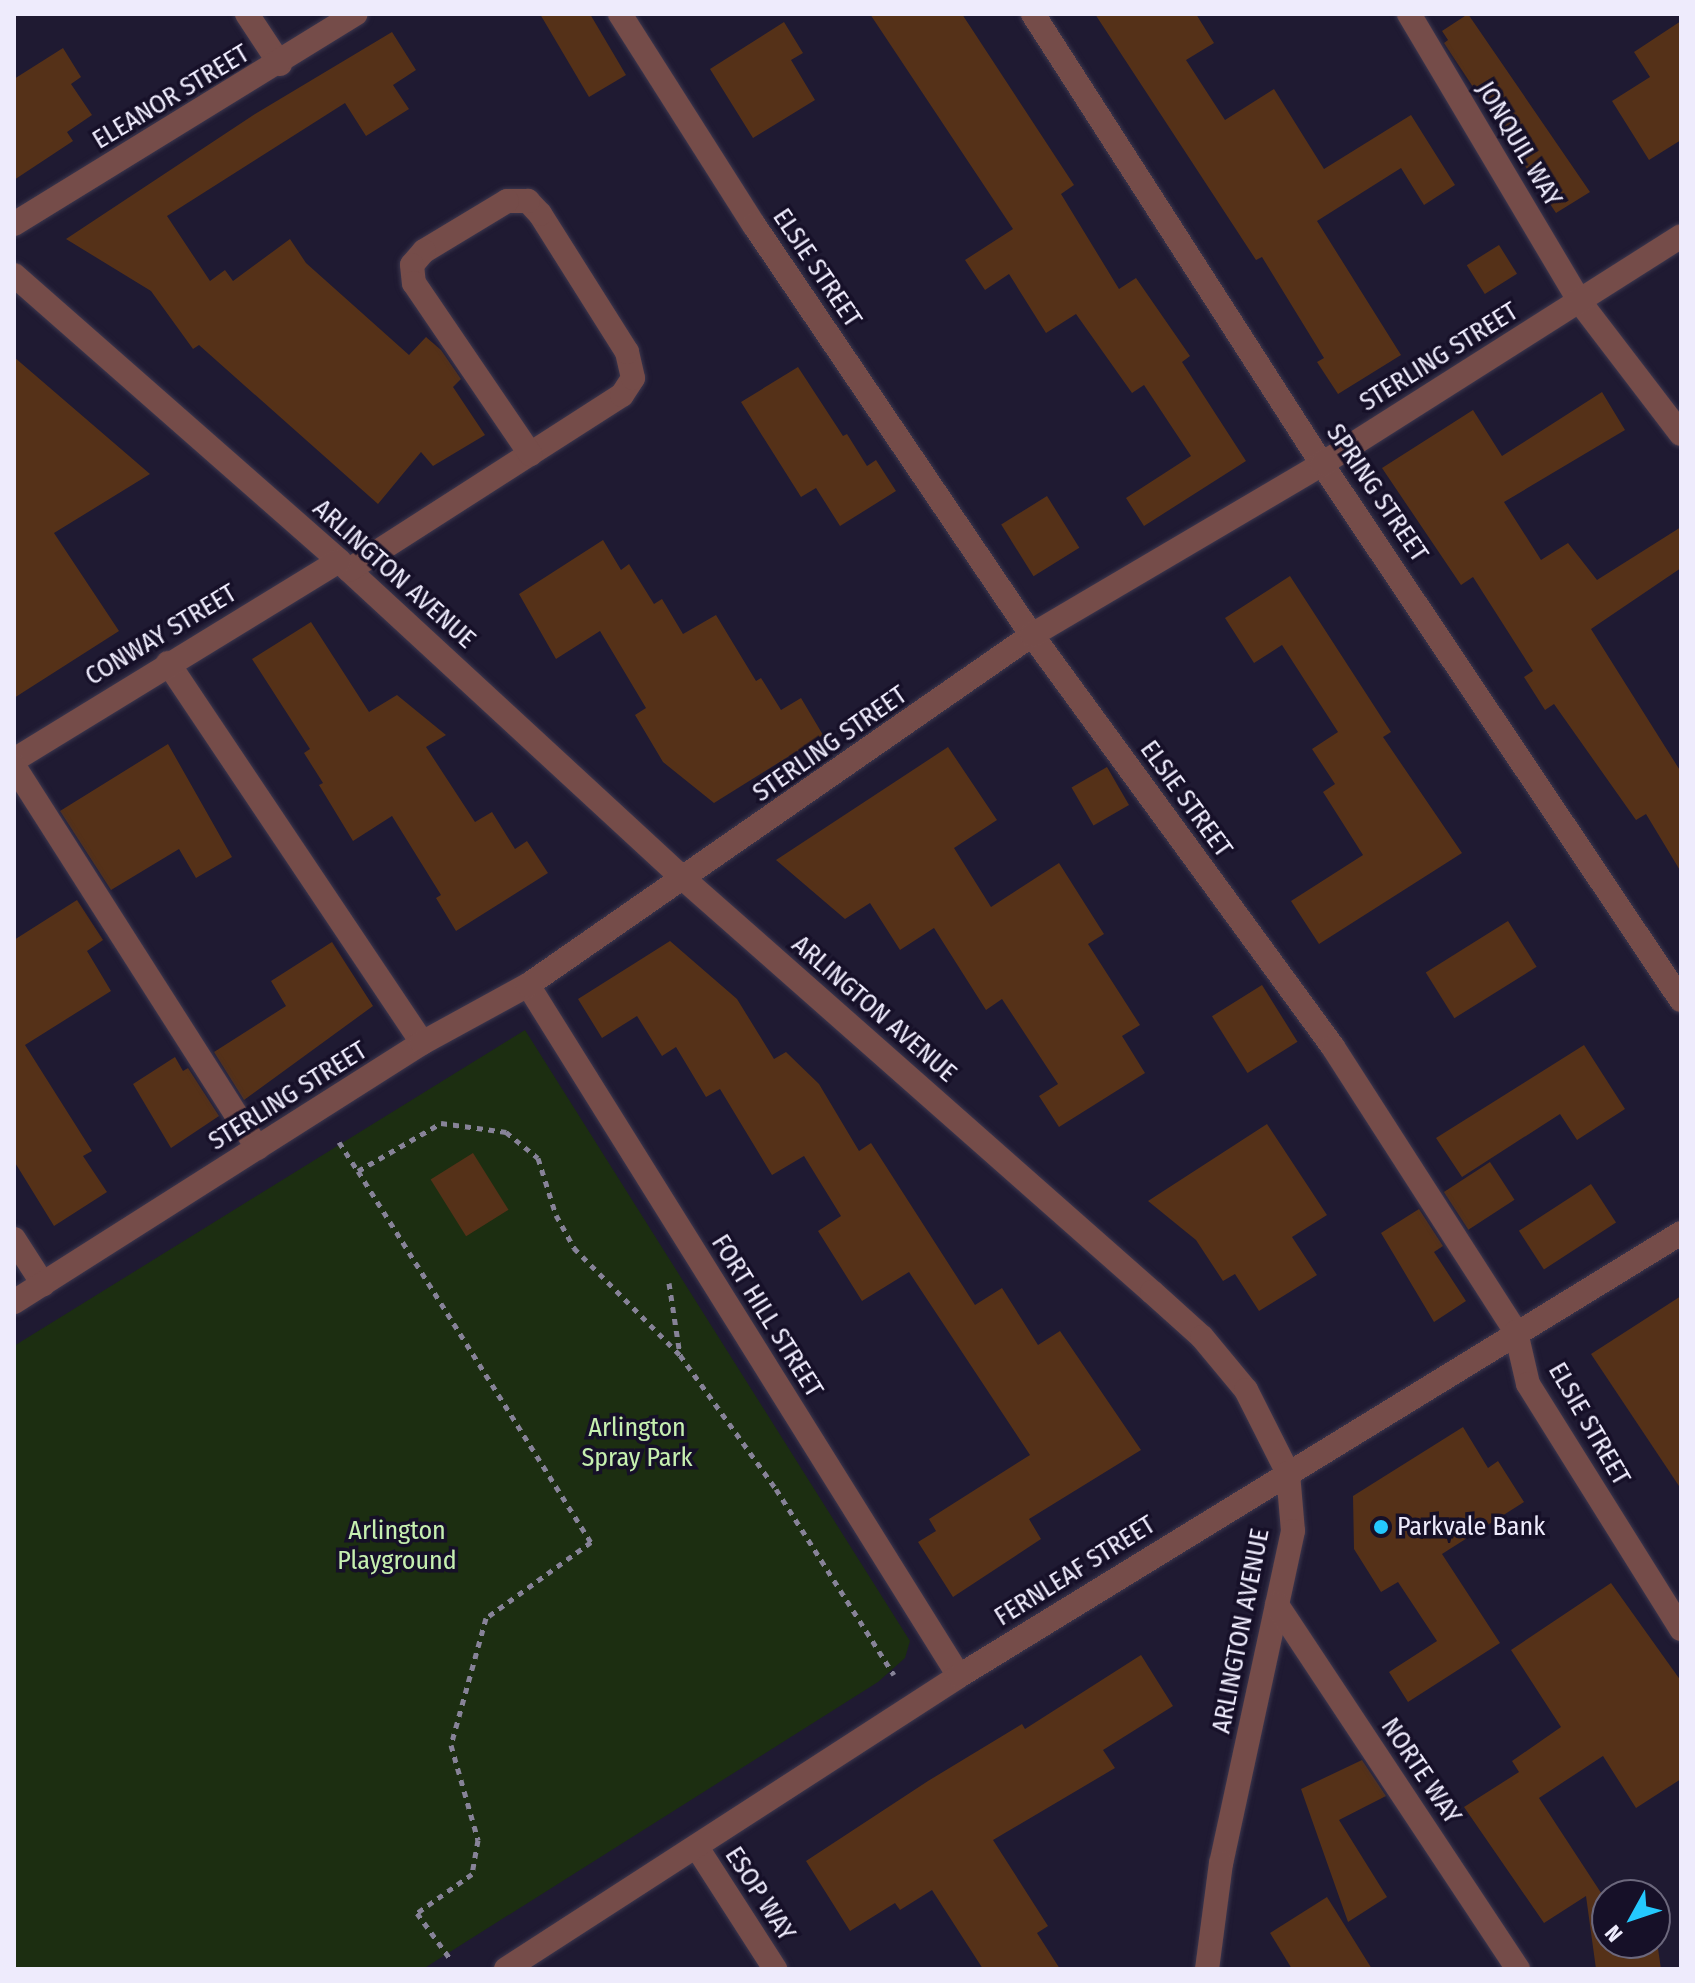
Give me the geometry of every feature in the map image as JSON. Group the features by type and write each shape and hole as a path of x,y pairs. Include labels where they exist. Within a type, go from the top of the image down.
{"street":[{"path":"247,14 280,64"},
{"name":"ELEANOR STREET","path":"14,224 280,64 356,14"},
{"name":"ELSIE STREET","path":"620,14 754,225 1032,635 1333,1047 1516,1332 1528,1384 1681,1629"},
{"name":"SPRING STREET","path":"1033,14 1322,464 1681,1000"},
{"name":"JONQUIL WAY","path":"1409,14 1580,302 1681,434"},
{"name":"CONWAY STREET","path":"14,763 168,663 344,566 530,454 622,395 633,378 627,352 540,214 528,201 507,201 424,251 412,265 414,283 530,454"},
{"name":"STERLING STREET","path":"14,1302 422,1043 528,985 685,880 1032,635 1322,464 1681,236"},
{"name":"ARLINGTON AVENUE","path":"14,275 344,566 685,880 1202,1337 1246,1390 1288,1473 1293,1531 1221,1863 1207,1969"},
{"path":"168,663 422,1043"},
{"path":"14,763 257,1148"},
{"name":"FORT HILL STREET","path":"528,985 959,1676"},
{"name":"FERNLEAF STREET","path":"506,1969 698,1849 959,1676 1681,1233"},
{"path":"14,1239 43,1284"},
{"name":"NORTE WAY","path":"1277,1605 1518,1969"},
{"name":"ESOP WAY","path":"698,1849 775,1969"}],"path":[{"path":"358,1171 441,1123 506,1132 538,1158 556,1215 574,1248 680,1355 776,1489 897,1679"},
{"path":"339,1142 591,1542 486,1618 451,1745 478,1840 472,1874 417,1913 451,1960"},
{"path":"667,1266 680,1355"}],"green space":[{"name":"Arlington Playground","path":"525,1030 910,1641 905,1658 878,1682 423,1969 14,1969 14,1346"}],"building":[{"path":"540,14 590,14 626,75 589,97"},
{"path":"870,14 962,14 1074,185 1061,194 1119,289 1136,278 1190,356 1182,362 1246,461 1144,526 1126,498 1191,456 1144,385 1132,393 1076,314 1046,333 1009,274 985,290 965,260 1013,229"},
{"path":"1095,14 1196,14 1214,43 1186,60 1225,120 1274,89 1324,169 1411,115 1455,185 1424,205 1401,168 1317,221 1401,355 1338,394 1317,362 1324,358 1262,257 1256,260"},
{"path":"1468,14 1590,192 1556,213 1444,43 1448,40 1442,31"},
{"path":"1681,21 1681,140 1649,160 1612,101 1650,77 1634,52"},
{"path":"784,22 803,53 791,60 815,100 753,138 710,69"},
{"path":"392,32 416,70 393,85 409,109 366,136 345,103 167,216 210,281 225,270 233,281 290,239 306,263 409,355 426,337 441,350 461,379 453,387 485,435 433,466 421,452 378,504 199,345 193,349 151,291 66,239 255,114"},
{"path":"63,48 81,77 71,84 92,115 67,132 73,141 14,180 14,79"},
{"path":"1499,245 1517,274 1485,294 1467,265"},
{"path":"14,357 150,474 54,533 119,631 14,698"},
{"path":"798,367 843,436 847,434 867,466 876,460 896,491 840,526 816,488 801,497 741,402"},
{"path":"1602,392 1625,430 1504,502 1541,560 1568,543 1597,580 1681,527 1681,568 1591,629 1681,772 1681,872 1646,814 1636,820 1554,704 1545,710 1524,677 1533,671 1473,577 1461,585 1382,468 1473,410 1502,456"},
{"path":"1047,496 1079,548 1034,576 1001,525"},
{"path":"603,540 621,570 629,564 654,604 662,599 683,634 716,615 756,681 761,678 781,710 801,698 823,735 714,803 663,762 635,715 646,708 600,631 556,659 519,594"},
{"path":"1290,576 1391,732 1383,737 1462,853 1319,944 1291,901 1363,855 1323,792 1335,784 1312,749 1338,732 1282,645 1254,663 1225,618"},
{"path":"311,622 369,712 397,695 446,735 426,747 475,822 492,812 515,849 527,841 548,873 456,931 436,898 441,895 392,816 353,841 319,785 323,783 304,753 310,749 252,659"},
{"path":"168,744 232,857 196,878 179,849 111,890 60,811"},
{"path":"948,747 997,820 954,848 991,907 1059,863 1104,934 1088,944 1140,1025 1122,1036 1145,1073 1059,1127 1039,1096 1058,1084 1002,999 986,1010 934,928 900,950 870,903 845,919 776,860"},
{"path":"1107,767 1129,805 1093,826 1071,788"},
{"path":"77,900 103,940 87,951 111,991 25,1045 92,1151 83,1156 107,1192 54,1226 14,1161 14,940"},
{"path":"1508,921 1537,967 1454,1018 1426,972"},
{"path":"670,941 737,999 774,1059 786,1052 819,1084 859,1151 871,1143 975,1305 1002,1288 1038,1345 1060,1331 1141,1450 1029,1519 1041,1539 953,1597 918,1542 936,1531 929,1519 1030,1455 909,1272 862,1301 818,1231 841,1216 804,1156 772,1175 720,1089 706,1097 676,1047 662,1056 637,1016 602,1038 578,999"},
{"path":"332,942 373,1006 244,1100 214,1052 286,1006 271,981"},
{"path":"1262,985 1298,1042 1247,1073 1212,1016"},
{"path":"1584,1045 1625,1109 1577,1140 1560,1114 1462,1177 1436,1138"},
{"path":"175,1057 183,1071 188,1068 219,1116 171,1148 133,1084"},
{"path":"1267,1124 1327,1215 1292,1237 1317,1275 1259,1311 1235,1274 1223,1281 1196,1240 1148,1201"},
{"path":"473,1153 509,1210 466,1236 431,1179"},
{"path":"1490,1162 1515,1200 1468,1230 1444,1192"},
{"path":"1591,1184 1616,1223 1544,1269 1519,1231"},
{"path":"1419,1209 1443,1246 1434,1252 1466,1301 1434,1322 1381,1233"},
{"path":"1681,1296 1681,1489 1591,1354"},
{"path":"1463,1427 1488,1468 1498,1461 1524,1502 1442,1554 1500,1643 1408,1702 1389,1672 1437,1641 1398,1582 1381,1592 1354,1549 1353,1496"},
{"path":"1611,1583 1681,1681 1681,1779 1636,1808 1603,1756 1539,1798 1592,1879 1591,1932 1586,1896 1544,1923 1464,1807 1519,1772 1512,1761 1561,1727 1511,1650"},
{"path":"1141,1655 1173,1706 1103,1750 1115,1768 993,1840 1048,1926 1037,1933 1060,1969 983,1969 932,1890 900,1910 895,1903 850,1931 806,1861 928,1781 1022,1724 1025,1729"},
{"path":"1362,1760 1386,1796 1339,1820 1387,1897 1348,1922 1301,1789"},
{"path":"1327,1897 1372,1969 1292,1969 1270,1933"},
{"path":"1595,1959 1660,1959 1661,1969 1596,1969"}],"place":[{"name":"Parkvale Bank","path":"1381,1527"}],"park label":[{"name":"Arlington Spray Park","path":"637,1443"}]}
